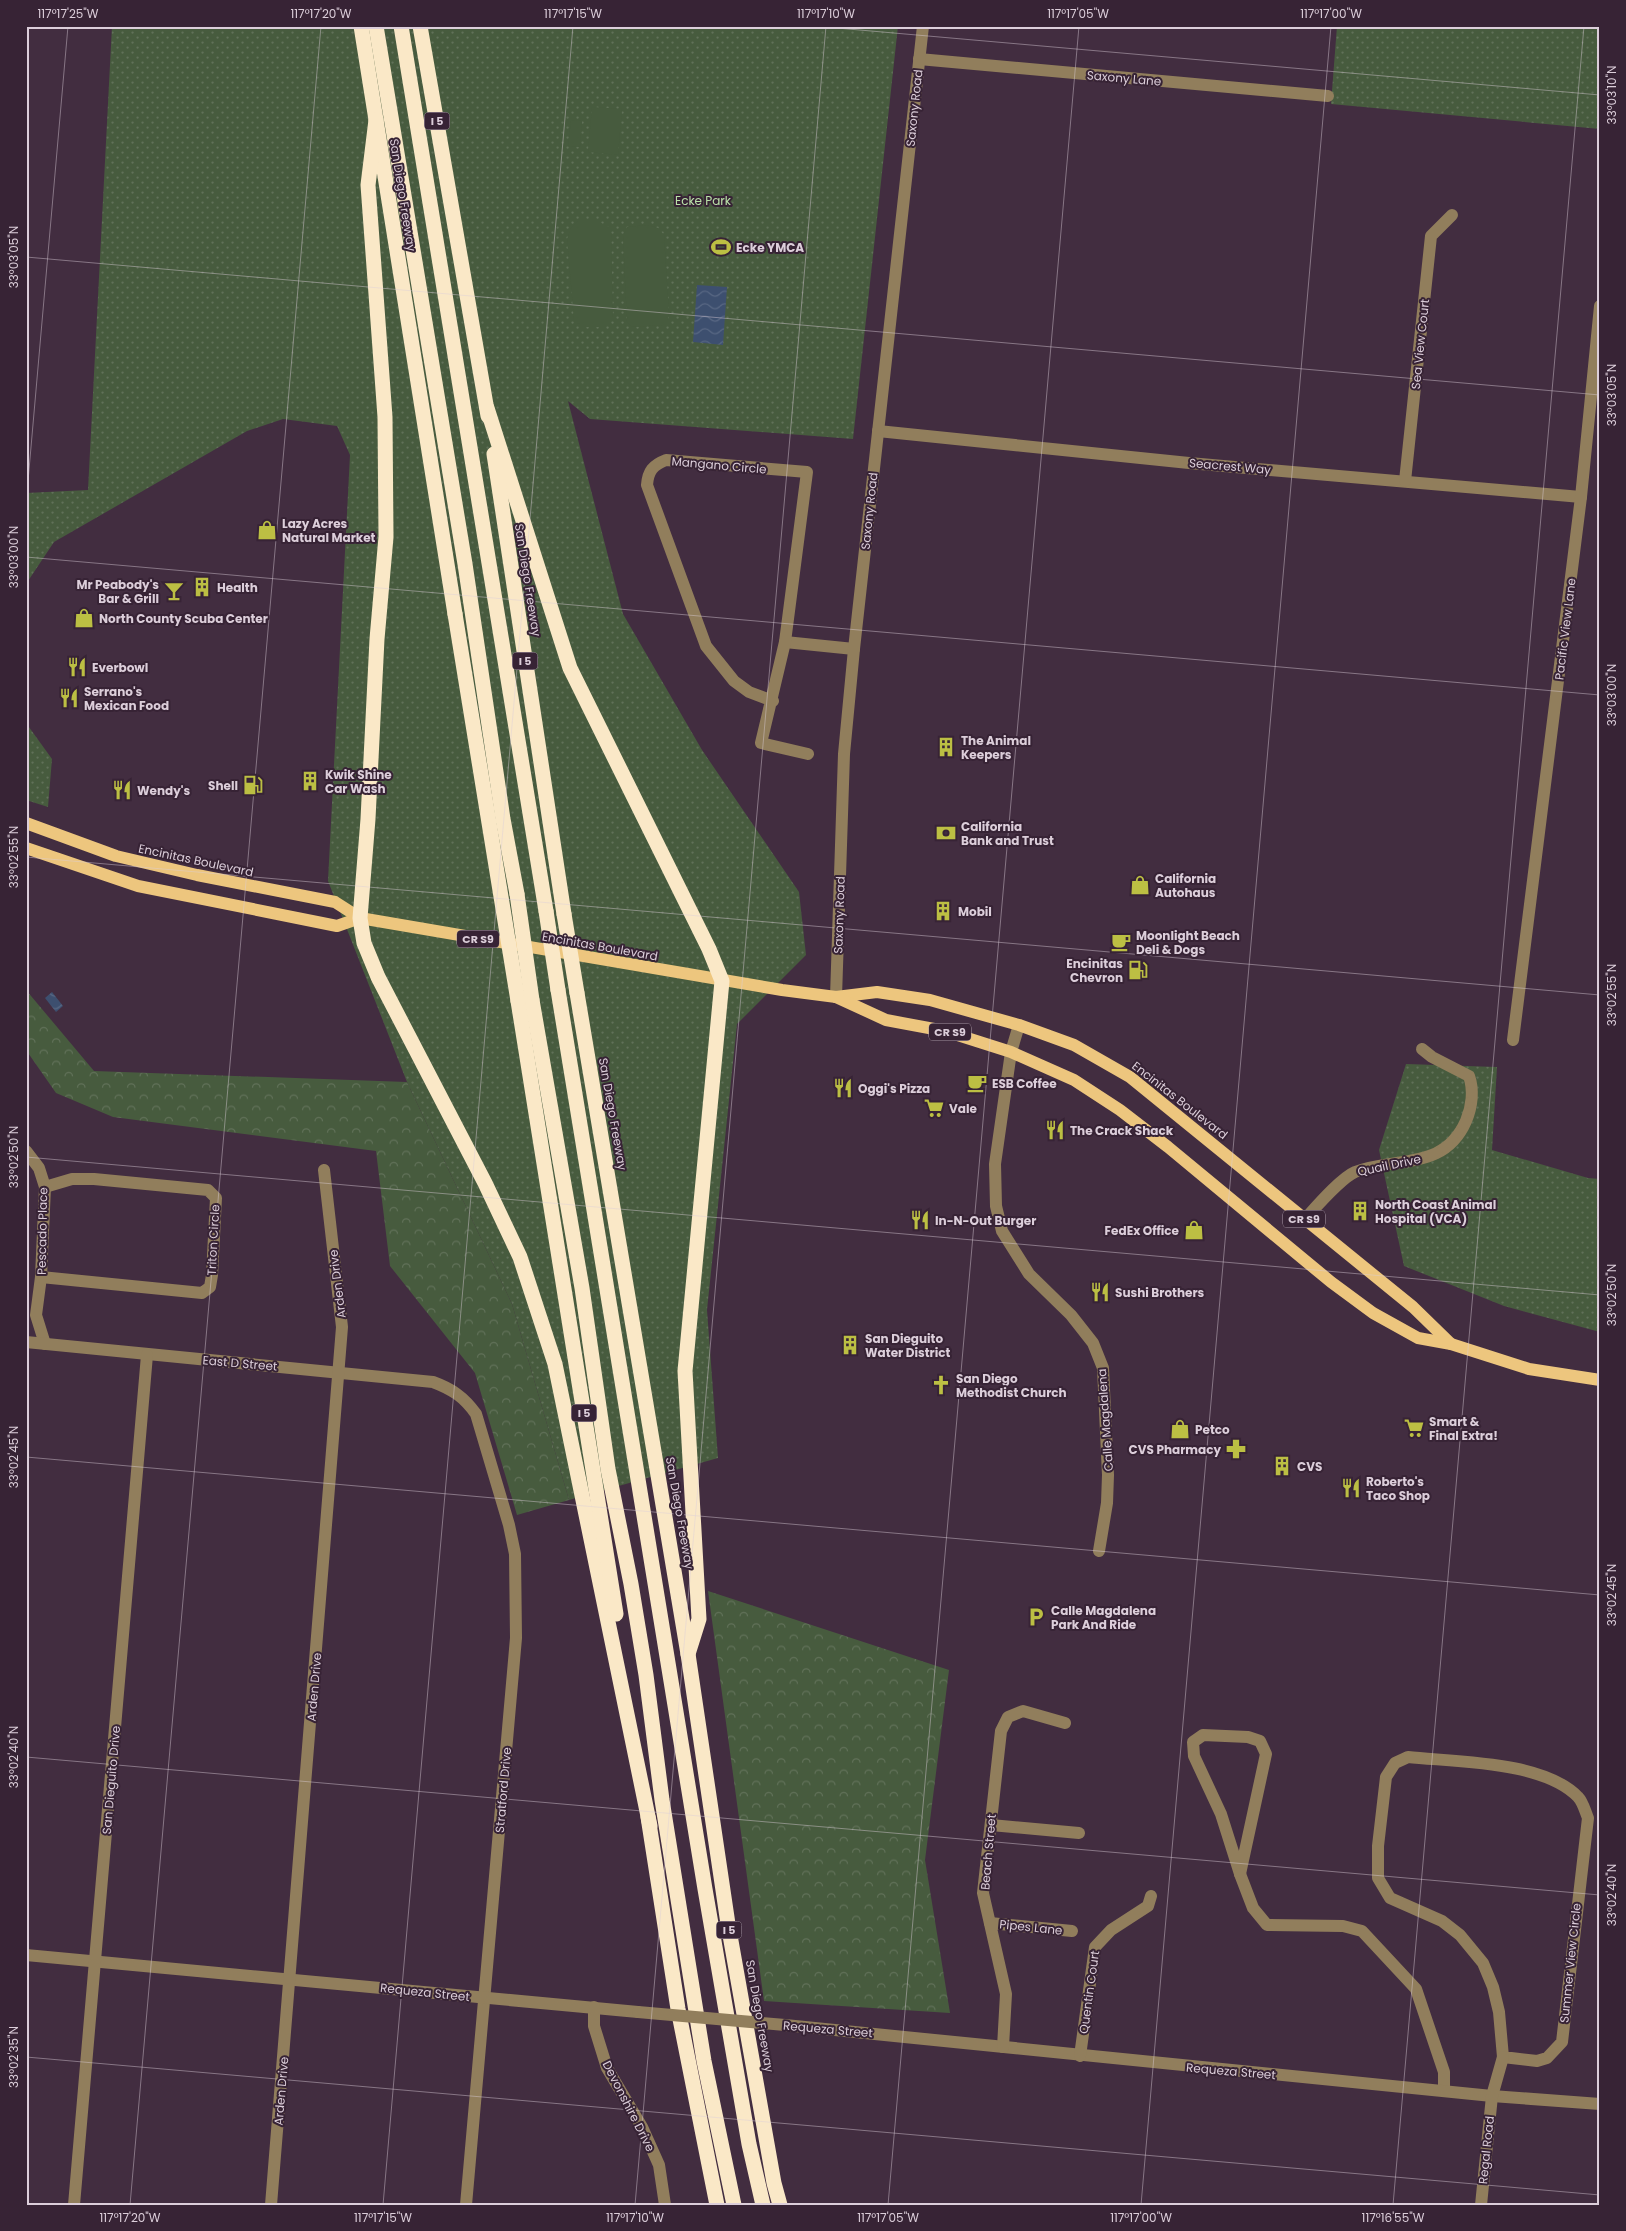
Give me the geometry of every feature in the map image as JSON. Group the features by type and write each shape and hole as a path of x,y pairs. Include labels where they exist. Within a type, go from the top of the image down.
{"highway":[{"name":"San Diego Freeway","path":"361,26 455,614 525,1000 678,2009 716,2205"},
{"path":"376,26 465,564 503,819 517,894 525,1000 582,1288 608,1469 631,1584 646,1675 662,1800 704,2061 734,2205"},
{"path":"401,26 707,1899 749,2144 764,2205"},
{"name":"San Diego Freeway","path":"420,26 487,408 564,914 688,1654 728,1924 774,2183 780,2205"},
{"path":"376,120 368,186 385,417 386,537 377,639 360,918 364,944 378,977 485,1183 520,1257 552,1355 650,1826"},
{"path":"487,408 570,668 709,949 722,981 685,1371 699,1619 688,1654"}],"main road":[{"name":"Encinitas Boulevard","path":"26,823 116,856 196,875 335,902 360,918 722,981 836,997 877,992 930,1000 1019,1025 1074,1045 1130,1076 1413,1307 1451,1344"},
{"name":"Encinitas Boulevard","path":"26,848 138,886 184,896 336,926 360,918"},
{"name":"Encinitas Boulevard","path":"836,997 886,1020 945,1031 1011,1052 1074,1080 1120,1110 1229,1196 1331,1282 1373,1312 1418,1338 1451,1344 1529,1369 1600,1380"}],"street":[{"name":"Saxony Road","path":"836,997 844,754 923,26"},
{"name":"Saxony Lane","path":"919,59 1328,96"},
{"name":"Sea View Court","path":"1405,481 1431,236 1452,215"},
{"name":"Pacific View Lane","path":"1513,1040 1582,498 1600,306"},
{"name":"Seacrest Way","path":"878,431 1189,463 1582,498"},
{"name":"Mangano Circle","path":"772,701 748,692 734,682 706,646 647,485 648,474 658,463 666,460 807,472 785,642 772,701 762,743 808,754"},
{"path":"785,642 854,649"},
{"name":"Calle Magdalena","path":"1019,1025 1011,1052 994,1164 996,1206 1002,1232 1029,1274 1071,1315 1093,1343 1103,1368 1108,1475 1107,1503 1099,1551"},
{"name":"Quail Drive","path":"1305,1219 1352,1173 1435,1154 1448,1146 1461,1131 1468,1116 1471,1101 1472,1085 1469,1076 1432,1057 1422,1048"},
{"name":"Pescado Place","path":"26,1151 39,1168 44,1187 41,1277 36,1315 45,1344"},
{"name":"Arden Drive","path":"271,2205 340,1372 342,1328 324,1170"},
{"name":"Triton Circle","path":"41,1277 202,1293 210,1286 212,1275 216,1198 208,1190 94,1179 72,1180 44,1187"},
{"path":"26,1326 36,1315"},
{"name":"East D Street","path":"26,1342 433,1382 452,1389"},
{"name":"San Dieguito Drive","path":"74,2205 147,1355"},
{"name":"Stratford Drive","path":"452,1389 466,1401 476,1414 509,1525 515,1554 516,1638 466,2205"},
{"name":"Beach Street","path":"1003,2048 1006,1994 983,1893 1001,1731 1008,1718 1022,1711 1065,1722"},
{"path":"1240,1874 1266,1754 1260,1741 1248,1737 1203,1735 1193,1742 1194,1756 1221,1814 1240,1874 1253,1908 1266,1925 1343,1926 1362,1931 1416,1989 1420,2006 1444,2072 1444,2091"},
{"name":"Summer View Circle","path":"1492,2096 1502,2057 1499,2012 1493,1987 1483,1963 1460,1936 1442,1921 1390,1898 1378,1878 1378,1846 1386,1777 1395,1764 1408,1758 1517,1768 1562,1784 1580,1798 1588,1818 1562,2042 1547,2058 1537,2061 1502,2057"},
{"path":"991,1825 1079,1833"},
{"name":"Quentin Court","path":"1080,2056 1094,1947 1111,1930 1148,1906 1151,1896"},
{"name":"Pipes Lane","path":"990,1923 1072,1931"},
{"name":"Requeza Street","path":"26,1955 594,2007 1492,2096 1600,2104"},
{"name":"Devonshire Drive","path":"594,2007 594,2026 607,2068 642,2126 658,2165 665,2205"},
{"name":"Regal Road","path":"1481,2205 1492,2096"}],"green space":[{"name":"Ecke Park","path":"112,26 898,26 853,439 590,419 568,401 623,614 702,750 799,892 806,955 737,1024 707,1310 718,1458 569,1500 512,1304 407,1082 328,881 350,455 337,426 283,419 247,431 54,542 26,584 26,493 88,490"},
{"path":"1337,26 1600,26 1600,129 1331,104"},
{"path":"592,107 622,109 618,155 588,152"},
{"path":"571,120 582,121 580,147 568,146"},
{"path":"578,221 597,221 611,228 613,317 602,327 583,327 574,320 567,239 571,228"},
{"path":"648,225 658,228 664,235 669,314 668,319 663,325 635,327 627,322 623,237 627,227"},
{"path":"26,723 52,759 48,807 26,800"},
{"path":"26,990 94,1071 407,1082 512,1304 569,1500 517,1515 475,1373 390,1266 376,1151 113,1117 56,1093 26,1050"},
{"path":"1406,1064 1497,1067 1492,1150 1588,1178 1600,1179 1600,1332 1504,1306 1404,1266 1379,1150"},
{"path":"708,1591 949,1670 925,1860 950,2013 764,2001"}],"water":[{"path":"697,285 727,287 723,345 693,342"},
{"path":"52,992 63,1006 56,1012 45,998"}],"place":[{"name":"Ecke YMCA","path":"721,247"},
{"name":"Lazy Acres Natural Market","path":"267,530"},
{"name":"Health","path":"202,587"},
{"name":"Mr Peabody's Bar & Grill","path":"174,591"},
{"name":"North County Scuba Center","path":"84,618"},
{"name":"Everbowl","path":"77,667"},
{"name":"Serrano's Mexican Food","path":"69,698"},
{"name":"The Animal Keepers","path":"946,747"},
{"name":"Kwik Shine Car Wash","path":"310,781"},
{"name":"Shell","path":"253,785"},
{"name":"Wendy's","path":"122,790"},
{"name":"California Bank and Trust","path":"946,833"},
{"name":"California Autohaus","path":"1140,885"},
{"name":"Mobil","path":"943,911"},
{"name":"Moonlight Beach Deli & Dogs","path":"1121,942"},
{"name":"Encinitas Chevron","path":"1138,970"},
{"name":"ESB Coffee","path":"977,1083"},
{"name":"Oggi's Pizza","path":"843,1088"},
{"name":"Vale","path":"934,1108"},
{"name":"The Crack Shack","path":"1055,1130"},
{"name":"North Coast Animal Hospital (VCA)","path":"1360,1211"},
{"name":"In-N-Out Burger","path":"920,1220"},
{"name":"FedEx Office","path":"1194,1230"},
{"name":"Sushi Brothers","path":"1100,1292"},
{"name":"San Dieguito Water District","path":"850,1345"},
{"name":"San Diego Methodist Church","path":"941,1385"},
{"name":"Smart & Final Extra!","path":"1414,1428"},
{"name":"Petco","path":"1180,1429"},
{"name":"CVS Pharmacy","path":"1236,1449"},
{"name":"CVS","path":"1282,1466"},
{"name":"Roberto's Taco Shop","path":"1351,1488"},
{"name":"Calle Magdalena Park And Ride","path":"1036,1617"}]}
